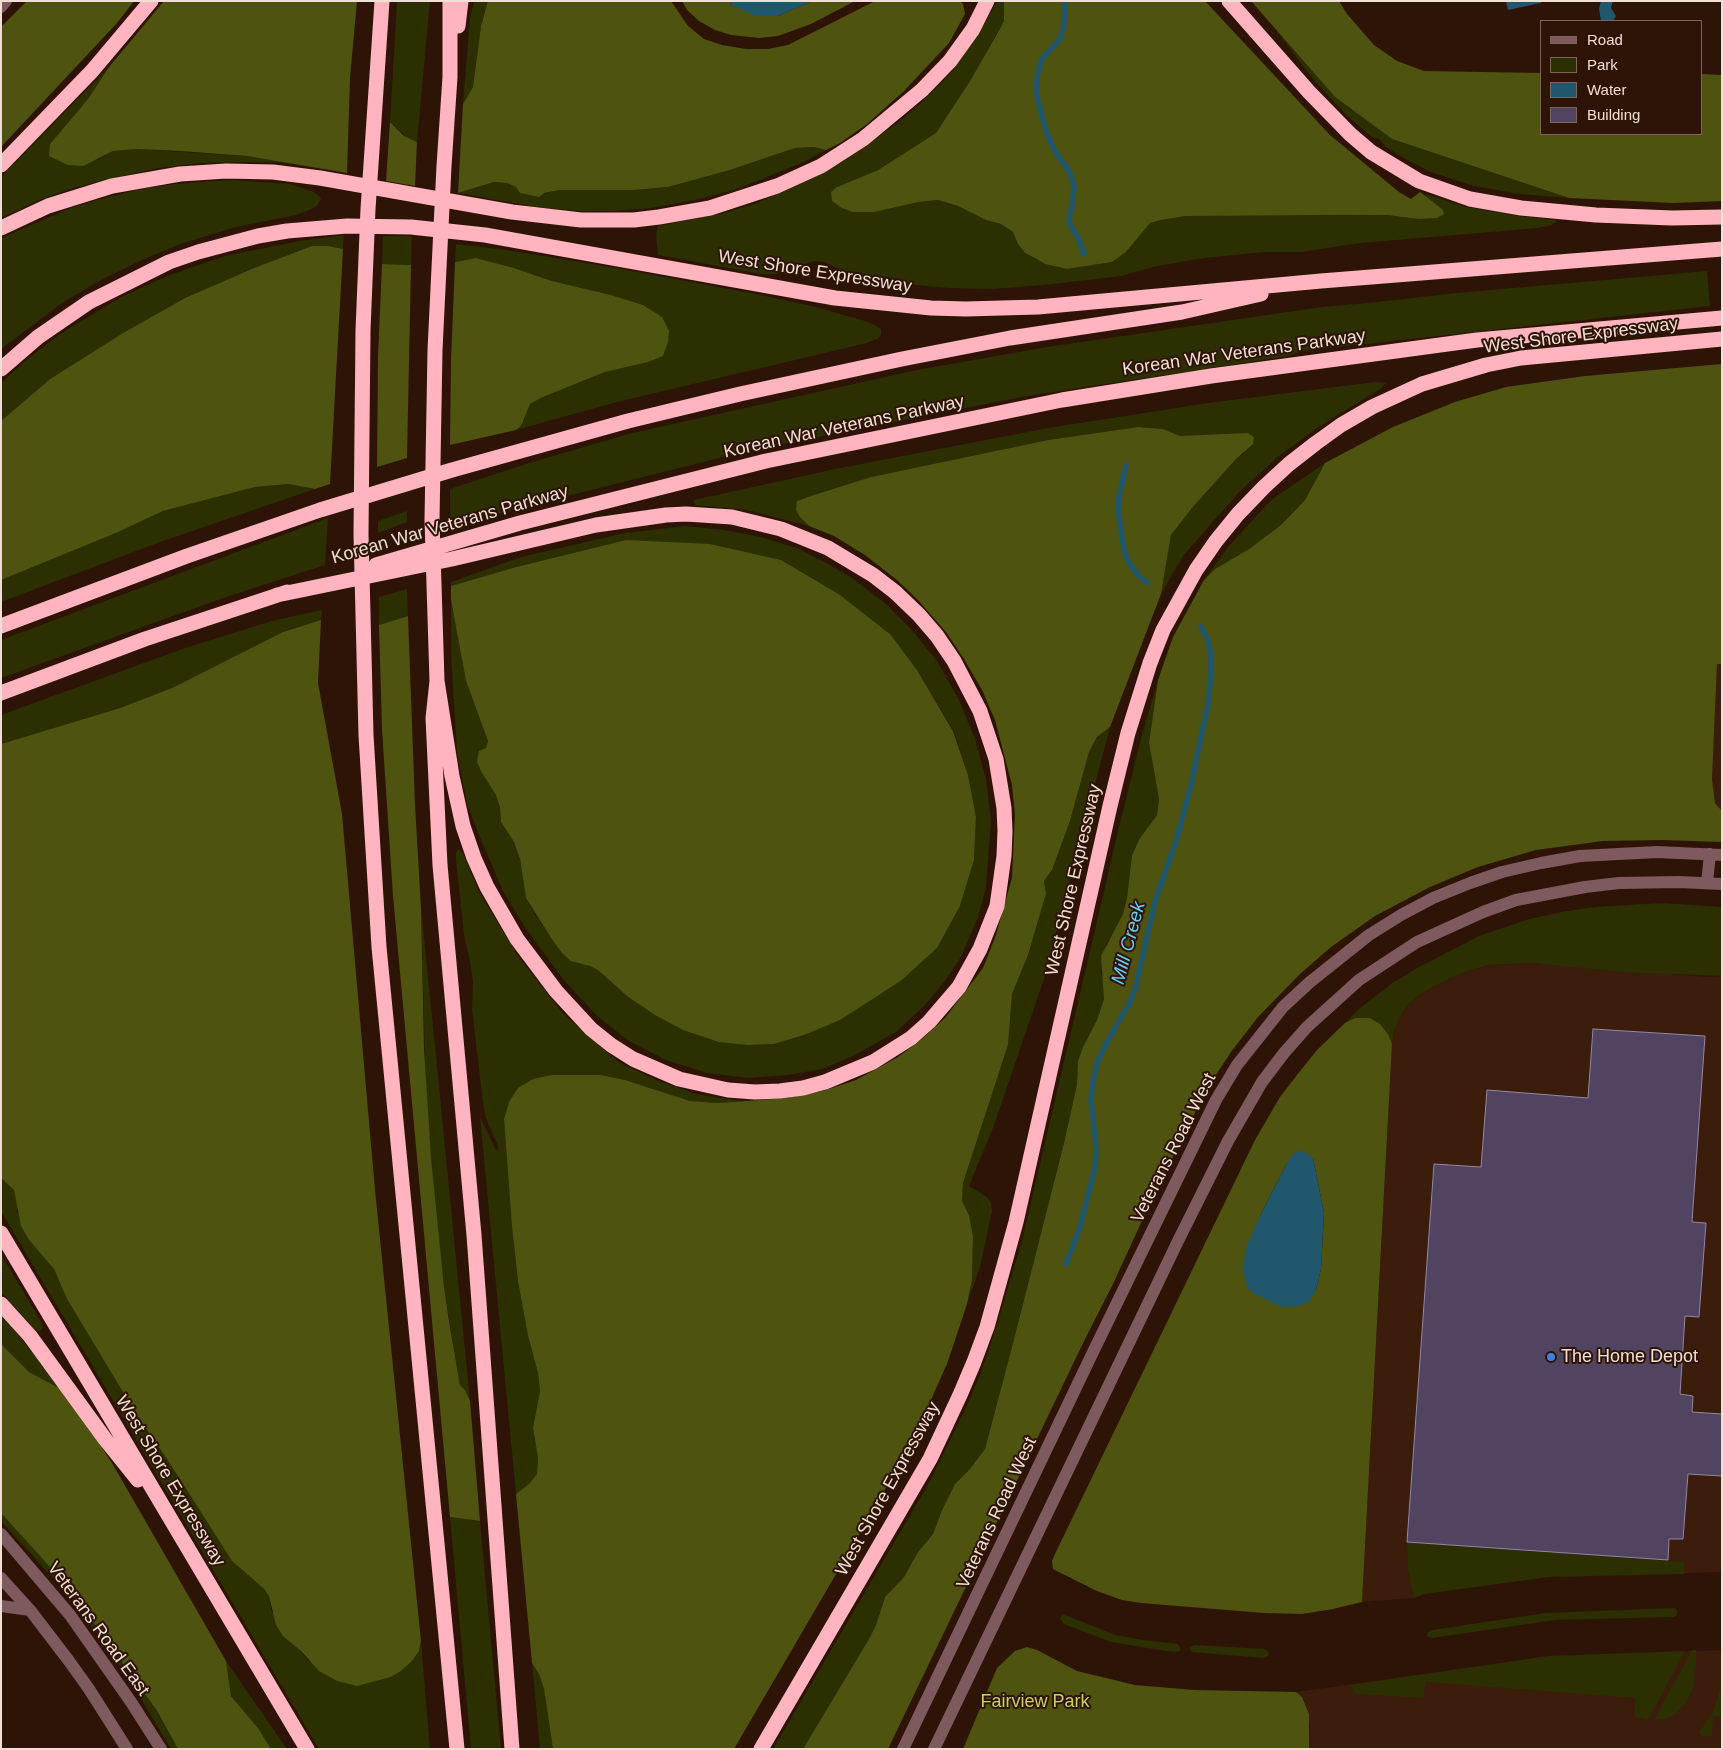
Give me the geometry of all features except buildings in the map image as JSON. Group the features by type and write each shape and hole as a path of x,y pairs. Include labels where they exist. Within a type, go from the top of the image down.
{"highway":[{"path":"1,165 85,78 151,1"},
{"path":"382,1 365,266 361,447 363,631 369,805 379,938 456,1749"},
{"path":"277,595 452,559 596,525 666,515 708,514 740,518 781,529 828,548 873,575 895,592 919,615 954,660 980,711 997,767 1004,808 1005,831 1004,856 997,906 980,949 959,987 929,1022 893,1051 873,1062 825,1082 803,1088 755,1092 728,1090 679,1079 633,1059 591,1029 556,991 517,939 487,887 474,858 461,818 452,776 437,681 435,610 432,520 438,271 450,77 450,1"},
{"path":"450,77 461,1"},
{"path":"1,228 48,206 112,186 180,174 226,171 273,172 320,178 520,213 581,220 634,220 710,208 777,186 821,166 864,139 922,90 950,61 973,29 987,1"},
{"path":"1230,1 1309,92 1350,134 1371,152 1419,181 1470,199 1521,208 1604,215 1672,218 1722,217"},
{"name":"West Shore Expressway","path":"1,369 38,337 89,302 169,262 258,236 287,231 347,226 411,227 485,235 835,298 931,308 1002,309 1038,307 1722,249"},
{"path":"1,626 188,556 320,510 452,470 628,421 740,394 902,359 1010,338 1182,312 1321,282"},
{"name":"Korean War Veterans Parkway","path":"1,693 145,639 277,595 520,523 766,460 1062,400 1212,376 1477,340 1722,318"},
{"name":"West Shore Expressway","path":"761,1749 930,1460 960,1395 987,1327 1016,1222 1110,806 1132,717 1163,630 1196,570 1238,514 1289,464 1341,425 1372,407 1422,384 1486,365 1521,358 1722,339"},
{"path":"437,681 433,718 437,814 450,984 474,1235 512,1749"},
{"name":"West Shore Expressway","path":"1,1233 307,1749"},
{"path":"1,1304 36,1343 105,1439 175,1526"}],"street":[{"path":"1,7 6,1"},
{"name":"Veterans Road West","path":"903,1749 1216,1100 1237,1065 1283,1007 1317,976 1369,935 1433,898 1470,883 1502,872 1580,856 1657,852 1716,855"},
{"path":"1707,883 1716,855"},
{"path":"934,1749 1228,1141 1262,1082 1307,1027 1359,980 1417,942 1483,912 1516,900 1585,887 1650,882 1722,884"},
{"name":"Veterans Road East","path":"1,1534 70,1615 116,1679 160,1749"},
{"path":"1,1578 30,1610 89,1689 127,1749"},
{"path":"1,1606 30,1610"}],"shaded area":[{"path":"1717,664 1722,664 1722,811 1715,803 1712,779"},
{"path":"1533,963 1709,977 1722,976 1722,1572 1548,1577 1424,1594 1414,1598 1362,1602 1394,1032 1401,1015 1408,1005 1421,994 1439,984 1467,971 1490,965"},
{"path":"1722,1650 1722,1749 1309,1749 1310,1725 1306,1705 1302,1697 1296,1692 1549,1656"}],"green space":[{"path":"27,1 134,1 117,23 1,147 1,27"},
{"path":"164,1 357,1 350,78 347,173 247,156 180,151 137,149 113,151 83,166 68,165 49,156 50,144 88,99 109,67"},
{"path":"397,1 430,1 417,142 405,136 390,122"},
{"path":"474,1 488,1 481,26 473,87 463,104 470,18"},
{"path":"488,1 671,1 688,26 704,39 722,45 746,49 768,49 788,45 875,1 960,1 963,4 965,14 949,43 904,91 867,124 840,143 826,150 814,147 795,148 730,170 668,187 634,190 560,190 544,193 539,197 520,193 516,187 507,183 494,182 458,193 463,104 473,87 481,26"},
{"path":"682,1 729,1 731,5 778,16 812,1 855,1 811,24 778,36 759,38 731,35 715,30 699,21 687,10"},
{"path":"997,1 1004,1 1004,21 970,81 936,133 878,170 837,187 918,202 938,200 958,206 986,220 1001,224 1013,232 1018,244 1025,253 1045,264 1067,269 1112,262 1126,252 1150,223 1161,220 1186,216 1369,215 1418,219 1426,195 1420,192 1466,207 1557,221 1552,225 1538,228 1361,243 1301,252 1264,252 1204,258 1157,266 1121,276 992,289 949,288 861,280 825,262 814,261 776,274 761,274 658,255 656,234 658,226 724,213 757,203 821,174 842,162 900,121 948,76 979,33"},
{"path":"1004,1 1205,1 1330,135 1399,192 1411,199 1420,192 1443,210 1444,214 1437,218 1418,219 1387,215 1186,216 1150,223 1126,252 1112,262 1067,269 1045,264 1025,253 1018,244 1013,232 1001,224 986,220 958,206 938,200 918,202 874,212 853,212 842,208 832,201 831,192 837,187 878,170 936,133 970,81 1004,21"},
{"path":"1251,1 1339,1 1347,14 1374,45 1397,61 1424,71 1540,73 1540,135 1703,135 1703,74 1722,75 1722,201 1674,203 1569,198 1392,139 1335,97"},
{"path":"1276,30 1335,97 1392,139 1569,198 1520,194 1474,186 1431,172 1398,155 1379,139 1372,137 1346,115 1313,79"},
{"path":"109,67 88,99 50,144 98,160 113,151 137,149 247,156 293,163 202,163 159,168 73,188 37,201 1,218 1,177"},
{"path":"390,122 404,136 417,142 415,186 386,181"},
{"path":"814,147 826,150 804,162 734,190 700,199 651,208 579,211 536,207 458,193 494,182 507,183 544,193 560,190 634,190 668,187 730,170 795,148"},
{"path":"230,180 289,184 312,191 321,199 317,206 296,215 236,227 180,244 142,260 103,279 62,303 1,349 1,238 71,208 107,197 147,188"},
{"path":"344,235 343,249 328,246 312,246 254,268 185,298 123,333 50,379 1,421 1,383 25,361 60,334 121,297 167,276 225,256 300,241"},
{"path":"383,236 412,236 411,265 382,264"},
{"path":"456,244 616,268 761,295 816,307 862,320 881,329 881,335 867,343 617,402 516,430 521,426 530,404 543,397 624,366 643,305 611,295 552,281 476,258 455,262"},
{"path":"312,246 328,246 343,249 330,484 315,489 288,484 255,487 163,511 116,533 1,580 1,421 50,379 123,333 185,298 254,268"},
{"path":"476,258 552,281 611,295 643,305 662,317 669,331 668,342 663,356 648,362 605,372 543,397 530,404 521,426 516,430 450,445 455,262"},
{"path":"382,264 411,265 407,458 377,467 378,356"},
{"path":"1707,271 1710,306 1302,351 1289,356 1027,396 751,450 450,527 450,489 529,463 632,433 917,370 1047,347 1322,307"},
{"path":"1722,364 1722,664 1717,664 1712,779 1715,803 1722,811 1722,842 1663,840 1603,841 1536,850 1478,867 1430,887 1375,916 1331,947 1300,974 1258,1017 1231,1052 1208,1087 1153,1197 1112,1286 888,1749 803,1749 869,1639 876,1625 885,1597 904,1577 918,1552 933,1534 955,1484 969,1470 985,1449 1064,1143 1077,1084 1078,1061 1097,1020 1104,999 1101,956 1123,914 1127,898 1132,855 1140,838 1157,815 1159,799 1149,743 1158,680 1173,637 1204,580 1215,569 1249,549 1281,525 1305,500 1325,463 1393,427 1455,402 1506,387 1585,376"},
{"path":"1375,382 1386,383 1380,389 1320,426 1279,456 1239,492 1183,556 1161,594 1171,535 1192,508 1236,459 1244,453 1199,436 1180,436 1163,429 1138,427 1048,440 871,477 817,494 800,517 809,526 747,510 695,505 694,500 835,469 1048,428 1208,403"},
{"path":"1138,427 1163,429 1180,436 1248,433 1254,437 1253,444 1236,459 1192,508 1171,535 1161,594 1110,727 1097,737 1089,752 1070,821 1052,870 1044,881 1046,894 1028,955 1012,994 1008,1045 963,1183 962,1201 969,1215 973,1236 972,1280 967,1304 947,1364 921,1422 881,1497 734,1749 553,1749 544,1689 539,1674 532,1663 516,1494 529,1484 537,1474 538,1458 533,1428 540,1391 538,1373 528,1336 518,1281 512,1227 504,1119 509,1102 518,1088 533,1079 552,1075 601,1075 625,1080 690,1101 718,1103 787,1098 823,1091 856,1080 898,1057 945,1018 983,968 996,935 1012,878 1015,814 1012,785 995,720 982,690 964,659 946,632 918,600 897,580 865,555 834,536 809,526 796,510 797,501 871,477 1048,440"},
{"path":"1325,463 1305,500 1281,525 1249,549 1215,569 1204,580 1229,546 1271,500"},
{"path":"288,484 315,489 160,542 1,602 1,580 116,533 163,511 255,487"},
{"path":"407,511 407,522 378,533 378,521"},
{"path":"328,518 325,565 226,597 1,678 1,640"},
{"path":"685,526 724,530 760,537 797,548 852,578 886,604 911,629 937,661 959,700 975,739 986,779 991,821 986,887 978,917 961,957 945,981 924,1006 896,1032 853,1056 822,1069 788,1075 749,1078 707,1073 666,1060 629,1041 598,1017 563,979 526,929 503,891 467,804 457,752 451,656 451,600 466,681 488,741 482,773 496,795 500,808 501,822 514,842 520,859 526,898 562,953 598,970 627,996 748,1045 774,1044 804,1035 902,980 937,948 960,906 974,860 976,817 968,775 954,731 917,670 891,635 626,540 516,567 451,586 451,582 521,557 625,533"},
{"path":"626,540 710,544 781,560 840,595 891,635 917,670 953,731 968,775 976,817 974,860 960,906 937,948 902,980 840,1020 804,1035 774,1044 748,1045 719,1042 683,1030 655,1015 627,996 598,970 571,961 562,953 551,938 526,898 520,859 514,842 501,822 500,808 496,795 477,762 479,751 486,748 488,741 466,681 451,600 451,586 516,567"},
{"path":"407,589 408,616 379,625 379,597"},
{"path":"322,610 321,620 283,632 172,688 120,708 1,744 1,715 185,648 272,621"},
{"path":"408,616 421,908 424,1048 431,1158 449,1321 460,1385 465,1390 470,1401 480,1521 450,1517 393,896 382,729 379,625"},
{"path":"321,620 318,683 342,814 375,1190 421,1641 419,1651 401,1671 391,1677 357,1686 337,1681 319,1671 302,1652 283,1636 276,1625 269,1596 264,1589 232,1561 138,1417 67,1299 54,1269 29,1240 21,1226 14,1190 1,1178 1,744 120,708 172,688 283,632"},
{"path":"1158,680 1149,743 1159,799 1157,815 1140,838 1132,855 1127,898 1123,914 1116,930 1106,944 1101,972 1104,985 1104,999 1097,1020 1078,1061 1077,1084 1064,1143 985,1449 969,1470 955,1484 933,1534 918,1552 904,1577 885,1597 876,1625 869,1639 803,1749 773,1749 929,1483 980,1375 1022,1241 1120,823 1141,738"},
{"path":"1110,727 1044,979 993,1128 969,1186 987,1197 991,1203 992,1211 980,1267 967,1304 972,1280 973,1236 969,1215 962,1201 963,1183 1008,1045 1012,994 1028,955 1046,894 1044,881 1052,870 1070,821 1089,752 1097,737"},
{"path":"458,849 463,853 478,890 518,956 561,1011 588,1036 620,1063 659,1081 696,1094 742,1101 718,1103 690,1101 625,1080 601,1075 552,1075 509,1102 504,1119 512,1227 518,1281 528,1336 538,1373 540,1391 533,1428 538,1458 537,1474 529,1484 516,1494 480,1117 496,1150 499,1148 486,1118 483,1103 472,1009 473,983 464,935 456,860"},
{"path":"1662,903 1722,907 1722,976 1621,972 1533,963 1490,965 1467,971 1421,994 1408,1005 1401,1015 1394,1032 1392,1044 1388,1034 1380,1024 1370,1018 1355,1018 1345,1023 1360,1008 1394,982 1479,936 1530,919 1561,912 1595,907"},
{"path":"421,908 470,1401 465,1390 460,1385 444,1287 435,1209 426,1096"},
{"path":"1355,1018 1370,1018 1380,1024 1388,1034 1392,1044 1362,1602 1302,1614 1264,1613 1141,1603 1122,1600 1097,1591 1053,1569 1052,1561 1054,1556 1255,1140 1280,1097 1317,1050 1345,1023","holes":["1313,1158 1324,1213 1321,1269 1316,1290 1260,1216 1287,1163"]},
{"path":"1,1178 14,1190 17,1211 29,1240 54,1269 67,1299 138,1417 232,1561 264,1589 269,1596 271,1610 295,1645 309,1661 357,1685 391,1677 401,1671 419,1651 421,1641 430,1749 319,1749 1,1211"},
{"path":"1,1254 40,1320 43,1328 39,1332 35,1330 1,1292"},
{"path":"1,1316 12,1327 61,1389 29,1372 1,1344"},
{"path":"1,1344 29,1372 61,1389 87,1425 112,1463 226,1661 231,1696 258,1728 271,1749 178,1749 157,1711 68,1587 1,1513"},
{"path":"1,1513 68,1587 157,1712 178,1749 171,1749 128,1677 73,1600 1,1521"},
{"path":"450,1517 480,1521 501,1749 471,1749"},
{"path":"1407,1542 1684,1562 1684,1574 1548,1577 1424,1594 1414,1598 1408,1570"},
{"path":"1673,1608 1678,1612 1673,1617 1555,1620 1432,1638 1427,1635 1432,1630 1545,1613"},
{"path":"1062,1614 1116,1635 1178,1644 1181,1650 1177,1652 1166,1651 1111,1642 1064,1624 1060,1619"},
{"path":"1195,1645 1265,1649 1269,1654 1264,1658 1191,1652 1189,1647"},
{"name":"Fairview Park","path":"1027,1647 1037,1650 1077,1671 1135,1685 1194,1690 1296,1692 1302,1697 1309,1714 1309,1749 963,1749 997,1668 1015,1651"},
{"path":"1692,1650 1696,1650 1696,1667 1693,1687 1687,1702 1673,1716 1655,1720 1655,1718"},
{"path":"1685,1651 1648,1720 1635,1717 1635,1698 1426,1682 1423,1698 1356,1694 1350,1685 1549,1656"},
{"path":"226,1661 287,1749 271,1749 258,1728 231,1696"},
{"path":"532,1663 539,1674 544,1689 553,1749 540,1749"},
{"path":"1722,1683 1721,1716 1713,1716 1712,1736 1701,1736 1699,1732 1712,1714"}],"water":[{"path":"729,1 812,1 778,16 756,16 731,5"},
{"path":"1506,1 1541,1 1541,3 1508,10"},
{"path":"1601,1 1613,1 1611,8 1616,16 1614,20 1601,20 1599,9"},
{"path":"1301,1150 1313,1158 1324,1213 1321,1269 1316,1290 1309,1302 1298,1306 1282,1307 1251,1292 1246,1284 1243,1268 1246,1248 1260,1216 1287,1163 1294,1153"}],"waterway":[{"name":"Mill Creek","path":"1065,1 1064,25 1060,39 1041,60 1036,94 1047,134 1055,151 1070,173 1074,186 1069,220 1084,254"},
{"name":"Mill Creek","path":"1126,465 1118,511 1124,550 1129,563 1147,583"},
{"name":"Mill Creek","path":"1066,1264 1079,1230 1095,1168 1096,1148 1091,1100 1097,1063 1130,1002 1136,986 1155,901 1176,841 1190,789 1208,704 1211,675 1211,653 1207,638 1201,627"}],"place":[{"name":"The Home Depot","path":"1551,1357"}]}
